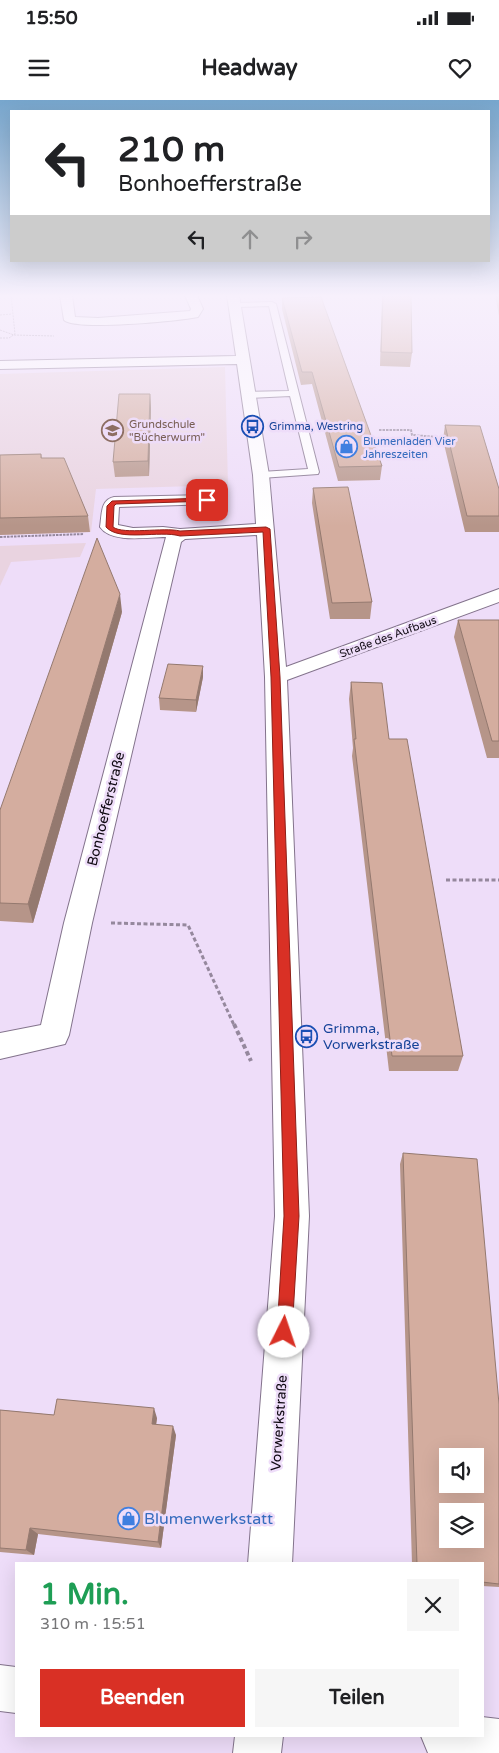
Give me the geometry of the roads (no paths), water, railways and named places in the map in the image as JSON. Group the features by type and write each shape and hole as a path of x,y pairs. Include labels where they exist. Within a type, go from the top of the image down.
{"street":[{"name":"Vorwerkstraße","path":"245,372 261,475 276,677 292,1216 270,1562"},
{"path":"207,500 114,502 111,506 109,527 118,532 172,531 180,534 266,529"},
{"name":"Bonhoefferstraße","path":"0,1046 54,1035 78,922 173,540 180,534"},
{"name":"Straße des Aufbaus","path":"276,677 362,647 499,595"},
{"path":"0,1688 15,1690"},
{"path":"257,1753 258,1737"},
{"path":"453,1737 499,1743"}],"lane":[{"path":"261,475 314,472 289,372"},
{"path":"248,395 294,393"}],"place":[{"name":"Grimma, Westring","path":"253,426"},
{"name":"Grundschule \"Bücherwurm\"","path":"113,430"},
{"name":"Blumenladen Vier Jahreszeiten","path":"347,447"},
{"name":"Grimma, Vorwerkstraße","path":"307,1036"},
{"name":"Blumenwerkstatt","path":"128,1519"}]}
